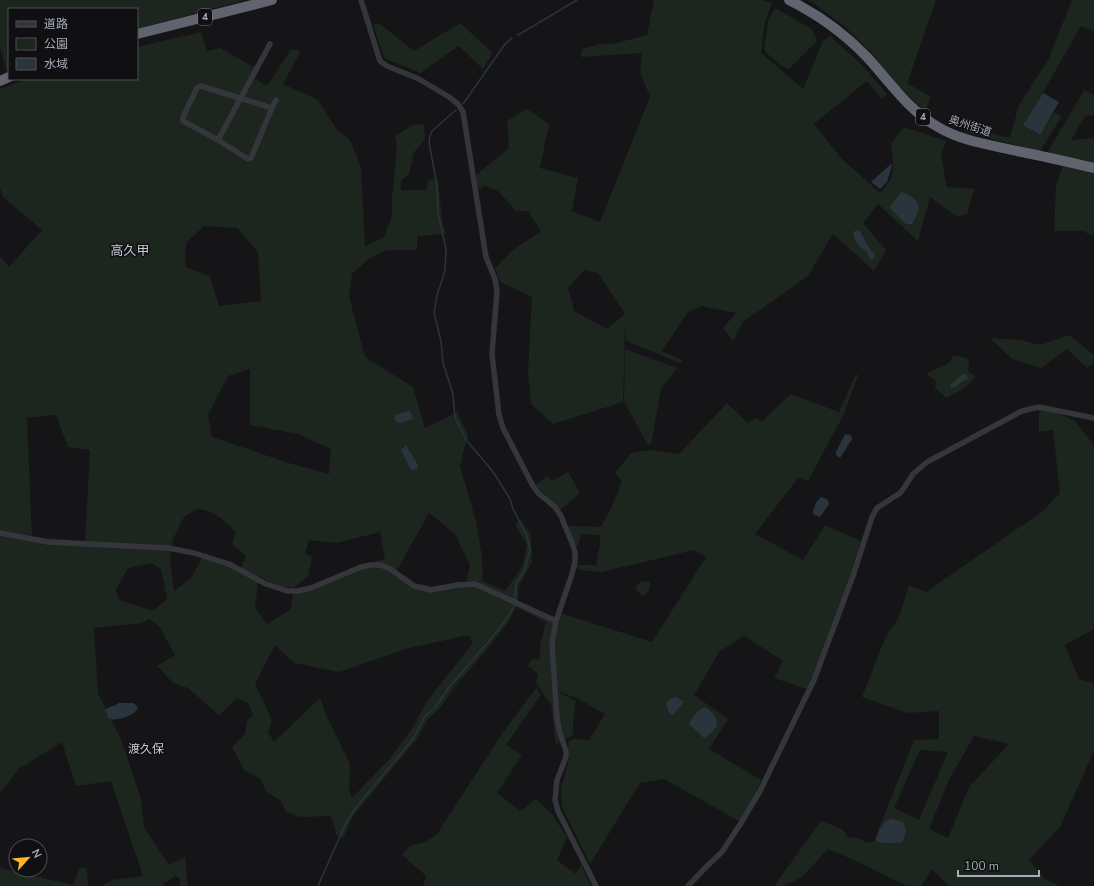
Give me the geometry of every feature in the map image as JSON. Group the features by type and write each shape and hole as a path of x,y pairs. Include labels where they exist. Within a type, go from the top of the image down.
{"highway":[{"name":"4","path":"138,34 272,0"},
{"name":"奥州街道","path":"789,0 811,12 845,37 866,57 897,94 938,128 985,144 1094,168"}],"street":[{"path":"361,0 380,61 387,66 419,79 458,104 463,112 486,257 495,279 497,291 492,354 499,415 503,428 533,486 538,493 555,507 575,552 575,562 572,574 556,621 552,652 556,718 566,750 566,757 557,780 555,800 558,810 596,886"},
{"path":"218,140 270,44"},
{"path":"272,108 201,86 198,88 183,117 184,120 248,159 251,158 276,100"},
{"path":"688,886 722,852 746,816 760,791 814,680 851,583 874,512 881,505 900,493 913,474 927,462 1022,411 1039,406 1094,418"},
{"path":"0,533 48,542 168,548 194,553 229,564 266,584 287,591 298,591 311,588 361,567 381,565 390,569 414,586 432,590 458,585 475,584 556,621"}],"green space":[{"path":"0,0 246,0 138,29 138,8 8,8 8,70 6,71 0,47"},
{"path":"654,0 763,0 772,3 765,22 761,53 803,89 823,41 830,36 862,65 887,94 882,99 867,81 814,124 841,158 880,193 892,176 893,158 891,144 904,127 946,141 941,156 947,187 974,189 967,214 957,217 930,197 918,241 878,204 863,223 886,250 874,271 833,234 808,276 743,322 733,341 723,328 736,313 701,306 688,312 662,351 683,360 680,363 626,341 625,328 623,402 553,424 531,404 528,371 532,297 500,282 495,268 513,250 541,231 528,211 516,211 498,191 485,186 477,190 475,176 509,148 507,121 527,109 549,124 540,168 578,178 572,211 600,222 650,97 640,72 642,53 581,57 582,49 600,44 613,44 647,35","holes":["584,270 598,273 625,314 607,329 574,311 568,288"]},
{"path":"809,0 936,0 907,83 931,97 925,111 896,84 872,53 843,25"},
{"path":"1072,0 1094,0 1094,31 1081,26 1024,125 1039,135 1054,112 1062,116 1040,151 965,132 967,126 1000,136 1010,137 1019,105 1048,60"},
{"path":"775,8 812,29 817,41 789,69 775,61 764,49 768,21"},
{"path":"460,23 493,53 483,69 459,46 420,73 384,58 373,24 380,24 414,51"},
{"path":"201,32 207,51 220,48 255,68 250,76 267,86 291,49 301,51 283,84 318,100 337,130 350,140 361,167 365,246 384,237 392,215 392,197 397,147 395,136 413,125 424,124 425,140 414,152 409,174 401,181 401,190 426,190 429,180 438,179 442,220 446,234 417,236 417,250 384,251 370,258 352,274 349,296 365,357 413,387 425,428 458,412 468,434 460,466 476,521 482,557 483,581 505,591 522,567 527,545 515,525 520,519 531,535 532,562 519,586 518,601 555,618 553,646 556,691 576,701 573,720 573,735 556,744 551,704 536,682 538,674 528,666 533,658 539,660 541,641 546,622 516,607 508,622 484,653 455,686 440,708 428,719 416,740 353,816 343,838 336,835 335,827 330,816 300,817 286,812 281,801 266,791 260,779 244,770 232,747 245,734 247,721 253,715 248,703 237,698 219,715 188,688 173,683 157,666 175,655 159,626 149,619 142,623 94,628 98,693 121,739 141,799 144,827 169,865 185,857 188,886 180,886 180,879 176,876 164,883 164,886 101,886 112,880 143,876 111,781 76,786 62,742 19,769 0,793 0,256 9,267 42,230 3,197 0,188 0,89 24,80 138,80 138,47","holes":["204,226 237,228 258,252 261,301 219,306 210,276 185,267 186,243","250,369 250,425 298,434 331,449 329,474 292,464 212,437 208,415 228,376","56,415 68,447 90,450 85,541 32,537 27,418","197,509 213,513 228,524 236,532 232,544 246,556 241,569 204,554 191,578 174,591 170,561 173,539 184,517","429,513 455,534 470,565 466,583 430,586 415,583 397,570","380,532 385,559 372,562 293,594 290,610 267,624 255,608 259,576 276,586 293,588 308,577 312,556 305,554 309,540 337,543","151,563 161,569 167,599 153,611 119,600 116,590 128,568","469,635 473,643 427,701 411,730 390,758 352,798 349,790 350,764 327,717 320,698 274,742 268,732 272,720 255,684 275,645 294,663 339,672 409,648"]},
{"path":"1084,90 1094,95 1094,115 1085,116 1071,140 1094,138 1094,163 1047,153"},
{"path":"1063,166 1094,172 1094,236 1082,231 1054,231 1056,185"},
{"path":"1069,335 1094,355 1094,363 1087,368 1067,349 1041,368 1012,359 990,338 1021,340 1040,345"},
{"path":"625,349 677,368 661,389 651,445 647,444 624,401"},
{"path":"953,355 969,359 968,371 975,376 970,383 958,392 946,398 935,388 936,381 926,374 950,362"},
{"path":"856,374 858,375 844,414 808,481 798,478 755,534 803,560 825,525 861,541 850,579 814,676 807,689 774,678 783,661 744,636 719,652 694,695 728,719 709,749 761,780 752,802 739,821 664,779 640,783 590,864 562,807 561,789 569,760 568,742 573,739 589,740 605,714 577,698 557,691 554,645 560,613 652,642 706,557 694,550 602,572 578,570 576,565 596,565 600,545 600,535 581,534 578,546 575,546 568,526 601,527 622,482 615,473 631,453 650,450 679,454 727,403 748,423 756,418 762,421 791,394 839,412"},
{"path":"1039,409 1050,410 1075,421 1094,445 1094,629 1065,645 1079,679 1094,683 1094,751 1060,827 1029,860 1045,879 1060,886 949,886 932,869 921,886 907,886 828,849 802,877 785,886 774,886 821,821 842,829 849,838 854,837 869,843 874,841 914,740 939,739 939,711 908,713 862,697 885,638 899,617 909,585 926,592 1043,511 1060,493 1053,430 1039,432","holes":["974,736 1009,744 969,787 948,838 929,829 949,780","920,750 948,752 919,820 894,808"]},
{"path":"568,472 580,493 560,510 540,492 535,485 548,476 552,481"},
{"path":"648,581 650,583 649,590 645,595 640,594 636,589 637,585 641,582"},
{"path":"536,688 541,695 506,745 522,755 497,793 521,811 536,799 551,813 567,837 557,860 576,874 581,864 591,886 423,886 426,876 402,855 409,846 425,842 437,834 501,735"},
{"path":"80,867 87,868 88,886 0,886 0,868 8,870 8,878 43,878 73,885"}],"water":[{"path":"1043,93 1059,102 1040,135 1023,125"},
{"path":"891,164 892,166 887,182 880,189 871,182"},
{"path":"901,192 907,194 917,202 918,212 912,224 906,224 890,208"},
{"path":"856,230 860,231 875,256 871,260 866,251 859,246 856,241 853,233"},
{"path":"964,373 968,378 956,387 951,388 950,385"},
{"path":"409,411 413,417 412,419 401,423 394,419 395,415"},
{"path":"845,434 851,435 852,439 840,458 836,455 836,452"},
{"path":"406,445 418,465 417,469 411,470 401,450"},
{"path":"822,497 828,500 829,504 820,517 813,514 813,512 817,502"},
{"path":"676,697 684,702 673,715 671,715 666,704 669,699"},
{"path":"119,703 133,703 138,709 125,717 109,719 105,710"},
{"path":"705,707 714,715 717,723 714,730 704,738 689,724 696,714"},
{"path":"892,819 903,822 906,832 902,842 878,842 876,839 880,829 885,821"}],"waterway":[{"path":"518,35 577,0"},
{"path":"463,104 505,44 512,38"},
{"path":"456,110 432,131 429,142 437,186 438,213 446,249 445,271 437,295 434,313 441,341 443,363 453,394 455,418 467,441 490,468 510,499 513,509 527,536 530,550 525,569 516,584 515,601"},
{"path":"318,886 345,825 354,810 413,739 425,716 435,708 450,686 505,621 515,605"}],"district":[{"name":"高久甲","path":"130,251"},
{"name":"渡久保","path":"146,749"}]}
